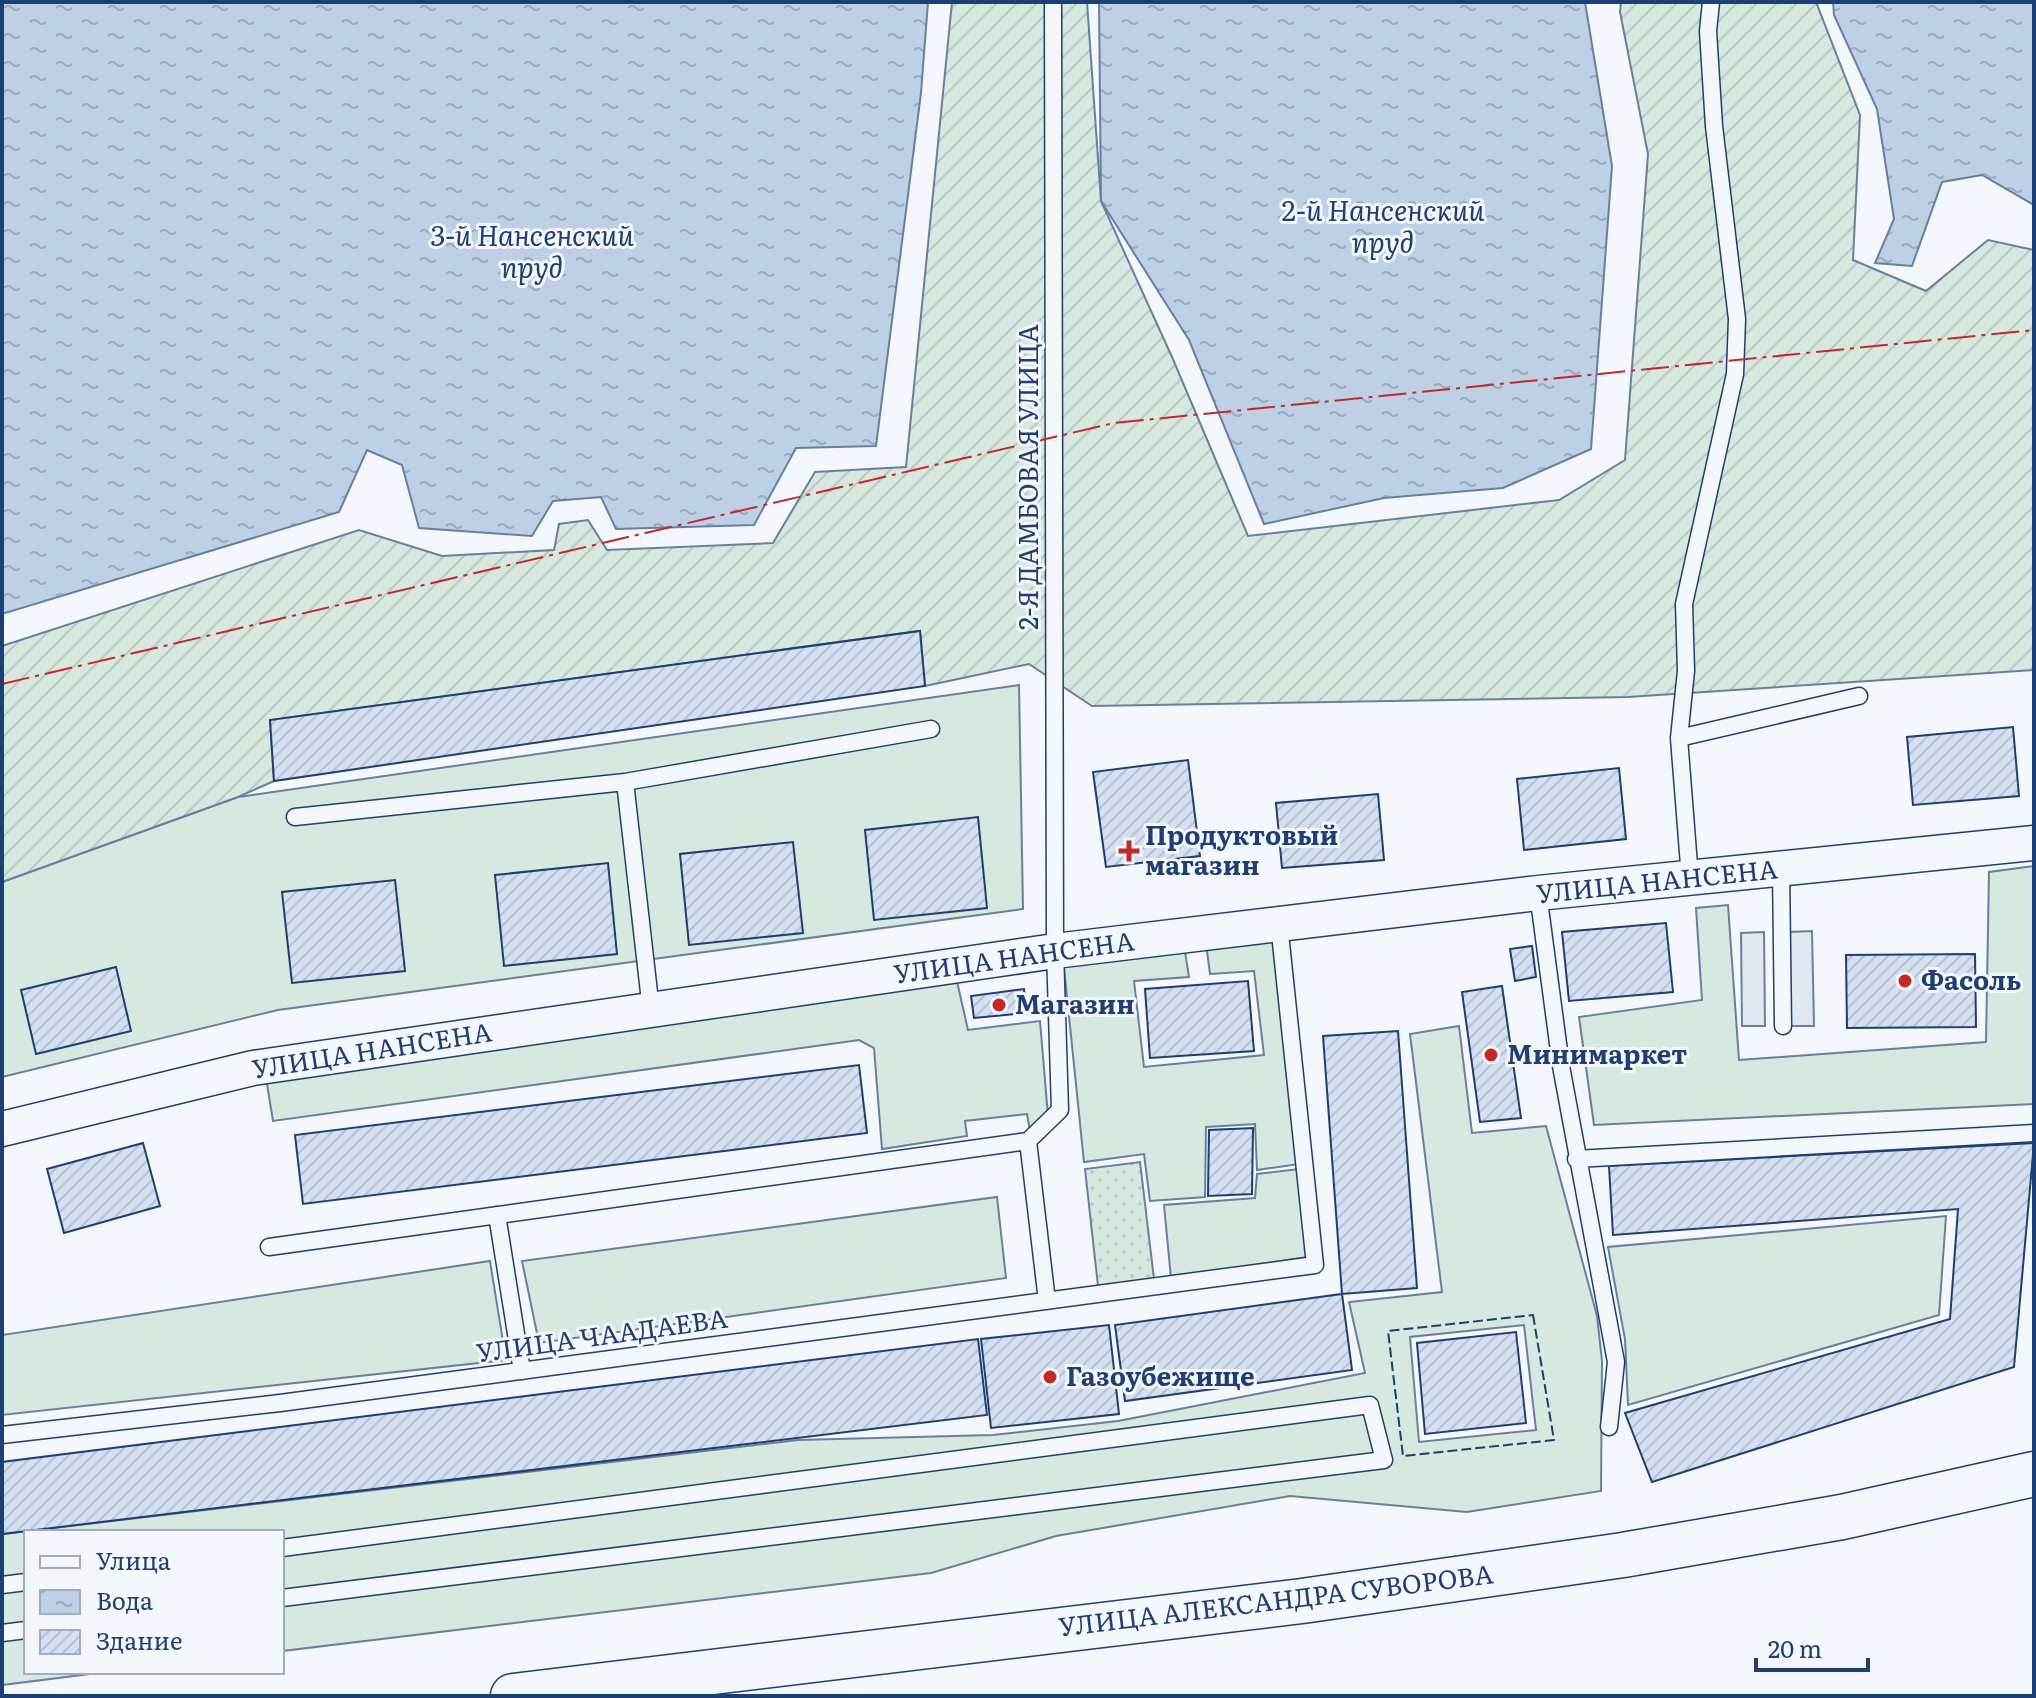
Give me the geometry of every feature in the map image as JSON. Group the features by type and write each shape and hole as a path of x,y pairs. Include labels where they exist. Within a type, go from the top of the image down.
{"main road":[{"name":"УЛИЦА АЛЕКСАНДРА СУВОРОВА","path":"513,1696 1302,1601 1623,1555 1842,1517 2034,1474"}],"street":[{"name":"УЛИЦА НАНСЕНА","path":"2,1129 253,1068 1055,951 1538,893 2034,843"}],"lane":[{"name":"2-Я ДАМБОВАЯ УЛИЦА","path":"1053,2 1055,951"},
{"path":"1690,878 1679,738 1686,671 1684,604 1735,374 1737,319 1714,126 1708,31 1711,2"},
{"path":"1679,738 1859,696"},
{"path":"295,817 625,782 931,729"},
{"path":"625,782 651,1010"},
{"path":"1781,869 1783,1026"},
{"path":"1538,893 1576,1159 1597,1252 1616,1362 1609,1427"},
{"name":"УЛИЦА ЧААДАЕВА","path":"2,1435 522,1371 1315,1265 1279,924"},
{"path":"269,1247 1028,1141 1060,1110 1055,951"},
{"path":"1576,1159 2034,1133"},
{"path":"1028,1141 1047,1301"},
{"path":"497,1215 522,1371"},
{"path":"284,1548 1370,1405 1384,1460 284,1598"},
{"path":"2,1585 24,1582"},
{"path":"2,1633 24,1630"}],"shaded area":[{"path":"952,2 1087,2 1101,201 1248,536 1559,500 1625,460 1648,154 1620,12 1621,2 1816,2 1860,115 1853,260 1926,291 1988,240 2034,250 2034,670 1628,697 1092,706 1029,664 925,686 920,631 270,720 274,781 238,797 2,882 2,646 359,530 442,556 554,550 559,524 588,520 607,550 773,543 815,472 906,467"},
{"path":"1019,685 1023,909 278,1010 2,1077 2,882 238,797"},
{"path":"2034,866 2034,1104 1594,1125 1579,1017 1702,1000 1696,908 1728,905 1739,1060 1986,1042 1989,872"},
{"path":"1812,931 1814,1026 1790,1026 1789,932"},
{"path":"1274,932 1299,1164 1257,1170 1255,1124 1206,1127 1205,1197 1150,1201 1144,1154 1084,1162 1063,958 1184,945 1189,977 1134,981 1144,1067 1264,1055 1254,971 1210,974 1206,943"},
{"path":"1764,932 1765,1026 1742,1026 1741,933"},
{"path":"956,977 968,1030 1040,1021 1049,1128 1030,1131 1027,1114 965,1121 967,1136 882,1149 874,1048 859,1040 273,1121 266,1078"},
{"path":"1459,1026 1472,1133 1546,1126 1597,1316 1602,1361 1601,1491 1467,1512 1290,1496 1056,1536 931,1573 284,1651 284,1530 36,1530 798,1440 993,1435 1118,1421 1365,1373 1349,1302 1442,1292 1410,1034","holes":["1524,1325 1536,1430 1419,1442 1410,1337"]},
{"path":"1140,1162 1154,1279 1098,1286 1085,1169"},
{"path":"1299,1169 1307,1257 1171,1278 1164,1205 1255,1198 1257,1174"},
{"path":"997,1197 1006,1278 539,1343 522,1261"},
{"path":"1946,1216 1939,1315 1628,1405 1625,1339 1608,1247"},
{"path":"490,1261 506,1360 2,1415 2,1335"},
{"path":"24,1531 24,1674 90,1674 2,1685 2,1534"}],"water":[{"name":"3-й Нансенский пруд","path":"2,2 928,2 921,93 876,446 796,448 754,525 616,529 601,497 553,501 532,536 419,528 402,465 367,450 339,512 2,614"},
{"name":"2-й Нансенский пруд","path":"1099,2 1585,2 1612,166 1591,449 1503,488 1384,498 1264,524 1189,340 1101,201"},
{"path":"1833,2 2034,2 2034,205 1982,175 1942,182 1912,266 1875,263 1894,219 1877,109 1834,15"}],"building":[{"path":"920,631 925,686 274,781 270,720"},
{"path":"2013,727 2019,796 1913,805 1907,737"},
{"name":"Продуктовый магазин","path":"1188,760 1200,856 1106,867 1093,772"},
{"path":"1619,768 1626,839 1524,850 1517,779"},
{"path":"1378,794 1384,860 1282,868 1276,803"},
{"path":"978,817 987,908 874,920 865,830"},
{"path":"793,842 803,933 689,945 680,854"},
{"path":"608,863 617,954 504,966 495,875"},
{"path":"395,880 405,971 292,983 282,892"},
{"path":"1666,923 1673,992 1569,1001 1562,932"},
{"path":"1532,946 1536,977 1515,981 1510,949"},
{"path":"1975,954 1976,1027 1847,1028 1846,955"},
{"path":"116,967 131,1031 36,1054 21,990"},
{"path":"1248,981 1254,1051 1150,1058 1145,989"},
{"name":"Минимаркет","path":"1502,986 1521,1118 1480,1122 1462,992"},
{"name":"Магазин","path":"1024,989 1027,1013 974,1018 971,996"},
{"path":"1398,1031 1417,1288 1342,1294 1323,1036"},
{"path":"859,1065 867,1133 303,1204 295,1135"},
{"path":"1253,1128 1252,1194 1208,1196 1209,1130"},
{"path":"143,1143 160,1206 64,1233 47,1169"},
{"path":"2034,1143 2014,1367 1652,1482 1625,1413 1950,1319 1958,1209 1613,1235 1609,1166"},
{"path":"1342,1294 1352,1370 1125,1401 1115,1325"},
{"name":"Газоубежище","path":"1109,1325 1119,1414 991,1428 981,1339"},
{"path":"1516,1332 1526,1423 1425,1434 1417,1343"},
{"path":"978,1339 987,1415 2,1534 2,1462"}],"fence":[{"path":"1533,1315 1554,1440 1403,1456 1388,1331 1533,1315"}],"power":[{"path":"2,684 1114,423 2034,330"}],"place":[{"name":"Продуктовый магазин","path":"1129,851"},
{"name":"Фасоль","path":"1905,981"},
{"name":"Магазин","path":"999,1005"},
{"name":"Минимаркет","path":"1491,1055"},
{"name":"Газоубежище","path":"1050,1377"}]}
